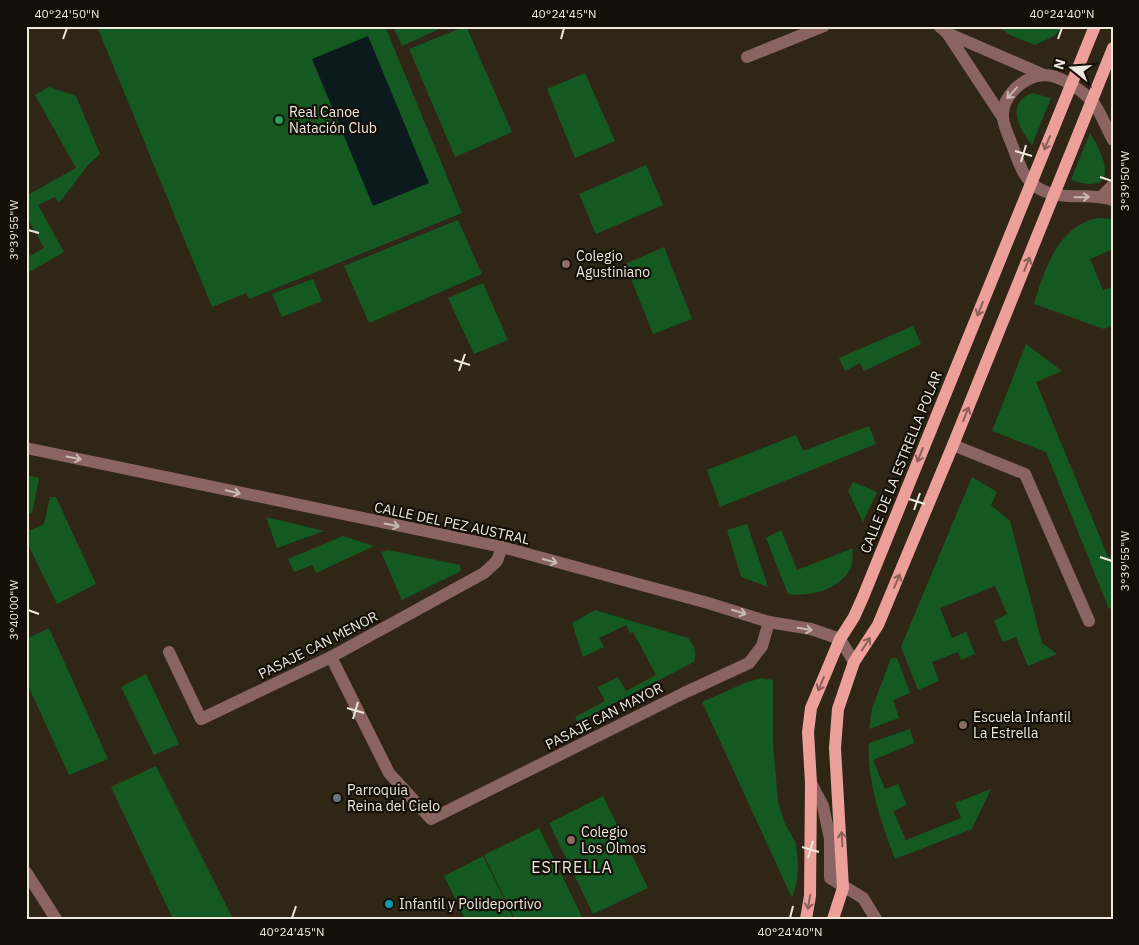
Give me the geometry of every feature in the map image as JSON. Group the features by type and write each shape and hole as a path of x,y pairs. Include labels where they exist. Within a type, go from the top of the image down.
{"main road":[{"name":"CALLE DE LA ESTRELLA POLAR","path":"811,783 808,732 811,708 840,639 854,617 863,597 1095,26"},
{"path":"833,919 843,888 835,748 838,710 854,662 878,626 1113,48"},
{"path":"806,919 810,896 811,783"}],"street":[{"path":"747,57 824,26"},
{"path":"943,30 1071,85 1092,100 1113,140"},
{"path":"943,30 1003,118 1021,170 1030,182 1041,189 1073,198 1107,198 1113,185"},
{"path":"1003,118 1006,100 1016,87 1044,75"},
{"path":"953,445 1026,474 1090,621"},
{"name":"CALLE DEL PEZ AUSTRAL","path":"26,448 502,547 708,603 769,622 811,629 840,639"},
{"name":"PASAJE CAN MENOR","path":"169,652 201,719 331,658 484,574 497,561 502,547"},
{"name":"PASAJE CAN MAYOR","path":"331,658 389,773 431,820 684,692 749,663 762,646 769,622"},
{"path":"840,639 854,662"},
{"name":"CALLE DE LA ESTRELLA POLAR","path":"811,783 823,806 830,839 830,878 843,888 864,898 876,919"},
{"path":"26,872 56,919"}],"green space":[{"name":"Real Canoe Natación Club","path":"97,26 385,26 462,213 249,299 246,293 212,307"},
{"path":"393,26 446,26 402,46"},
{"path":"466,26 512,132 455,157 409,49"},
{"path":"997,26 1064,26 1054,36 1035,45 1010,35"},
{"path":"585,73 615,141 575,158 547,89"},
{"path":"49,87 76,96 100,154 88,165 59,203 55,197 38,205 64,252 26,274 26,258 44,248 26,216 26,196 76,168 35,95"},
{"path":"1032,93 1051,98 1032,145 1019,124 1017,110 1019,103"},
{"path":"1090,133 1101,154 1105,173 1103,179 1097,183 1086,184 1071,180"},
{"path":"646,165 663,205 596,234 579,194"},
{"path":"1099,218 1113,219 1113,249 1090,259 1103,290 1113,287 1113,325 1104,329 1034,304 1048,263 1063,239 1073,229 1085,222"},
{"path":"458,220 482,274 369,323 344,266"},
{"path":"664,247 692,319 653,334 625,264"},
{"path":"313,279 322,301 282,317 272,294"},
{"path":"483,283 508,340 474,354 448,298"},
{"path":"913,326 921,344 864,371 860,363 845,371 839,358"},
{"path":"1026,344 1062,371 1036,382 1108,557 1113,556 1113,607 1109,609 1046,452 992,431"},
{"path":"869,426 876,444 720,507 707,470 796,435 803,451"},
{"path":"26,475 39,478 32,513 26,515"},
{"path":"972,477 997,492 991,505 1010,521 1042,643 1057,654 1028,666 1016,637 1003,642 994,621 1007,614 995,586 940,608 952,638 966,632 975,654 961,660 958,652 932,662 939,681 918,690 901,647"},
{"path":"853,482 877,492 863,522 848,491"},
{"path":"50,497 56,497 96,584 57,604 26,540 26,532 44,524"},
{"path":"266,517 324,531 277,548"},
{"path":"747,524 768,587 741,577 727,530"},
{"path":"781,530 797,570 853,548 851,568 846,576 832,587 814,593 788,594 766,538"},
{"path":"343,536 374,546 316,573 312,565 294,572 288,559"},
{"path":"388,550 460,565 461,571 402,600 381,552"},
{"path":"595,610 688,638 695,649 695,658 694,662 578,722 575,717 605,701 598,687 618,677 626,691 656,675 633,632 630,633 626,625 599,638 604,647 583,657 572,623"},
{"path":"49,628 108,759 69,775 26,681 26,639"},
{"path":"891,658 897,658 910,693 893,700 899,718 869,729 872,709"},
{"path":"146,674 179,744 154,755 121,687"},
{"path":"761,678 773,680 773,742 778,802 785,824 796,843 797,881 792,898 702,702"},
{"path":"910,729 914,743 873,760 885,789 898,784 907,805 893,811 906,840 961,818 955,803 991,789 972,829 895,859 876,802 870,773 869,743"},
{"path":"156,766 233,919 173,919 111,787"},
{"path":"603,796 648,888 593,914 549,823"},
{"path":"539,828 583,919 515,919 484,855"},
{"path":"483,856 514,919 465,919 444,876"}],"shaded area":[{"path":"368,36 429,183 373,206 312,59"}],"place":[{"name":"Real Canoe Natación Club","path":"279,120"},
{"name":"Colegio Agustiniano","path":"566,264"},
{"name":"Escuela Infantil La Estrella","path":"963,725"},
{"name":"Parroquia Reina del Cielo","path":"337,798"},
{"name":"Colegio Los Olmos","path":"571,840"},
{"name":"Infantil y Polideportivo","path":"389,904"}],"district":[{"name":"ESTRELLA","path":"572,867"}]}
